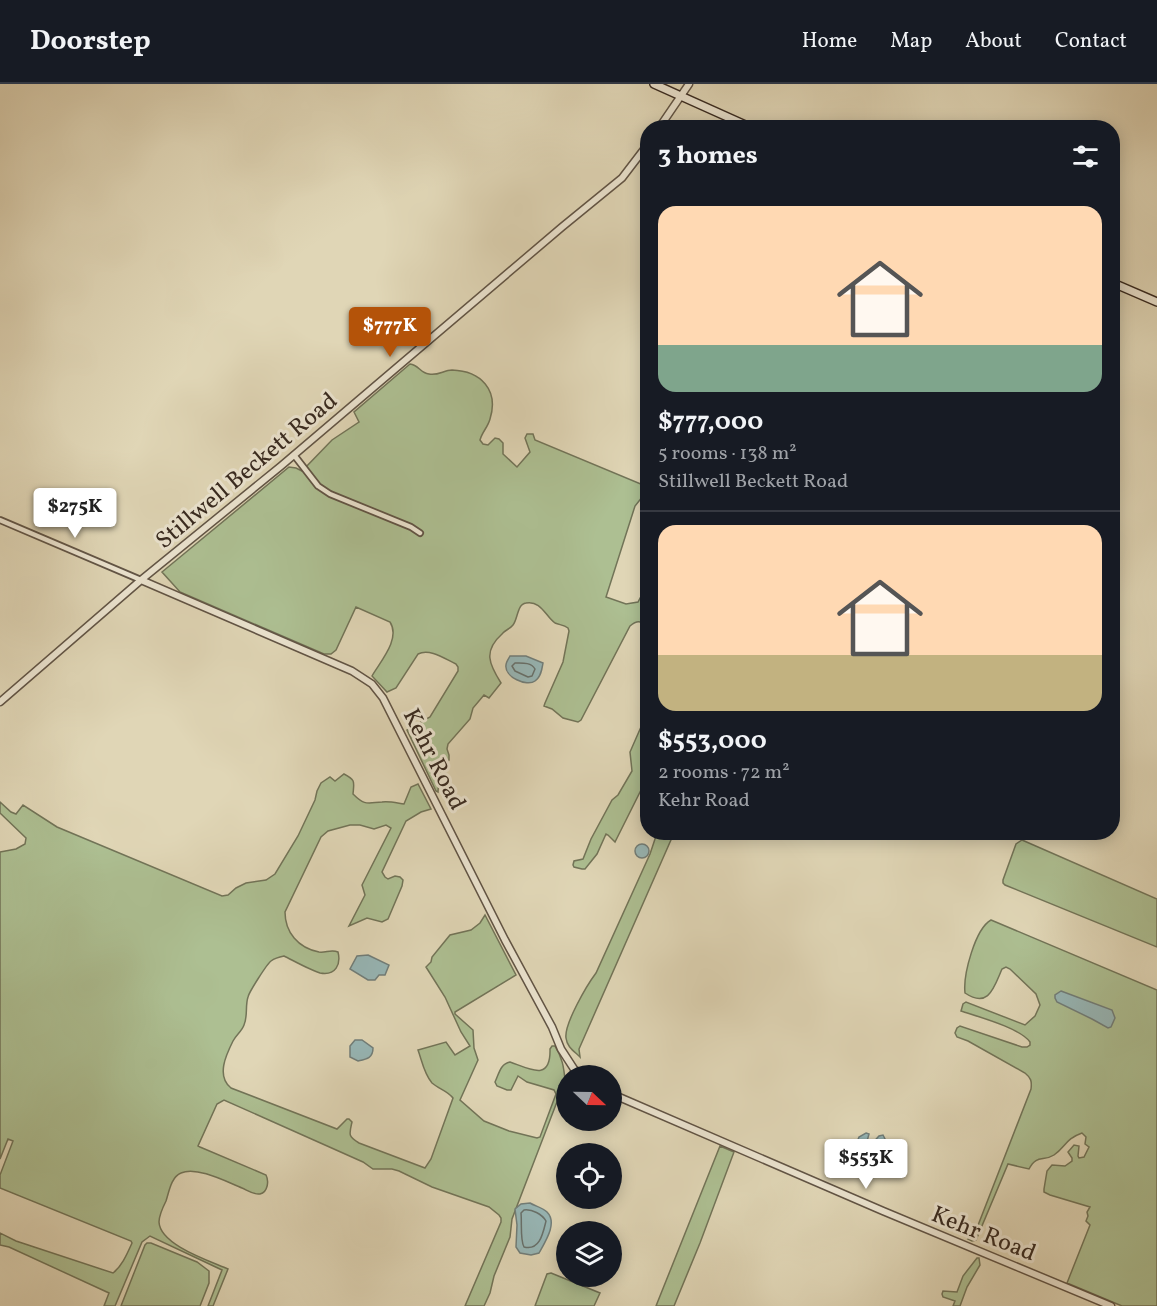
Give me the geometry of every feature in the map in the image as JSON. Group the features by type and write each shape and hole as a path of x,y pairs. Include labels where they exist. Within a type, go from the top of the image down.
{"main road":[{"path":"654,84 734,120"},
{"path":"1120,286 1157,302"}],"street":[{"path":"664,120 689,84"},
{"name":"Stillwell Beckett Road","path":"0,702 141,580 294,455 622,178 640,154"},
{"path":"294,455 318,486 330,494 411,527 420,533"},
{"path":"0,520 141,580"},
{"name":"Kehr Road","path":"141,580 352,671 372,684 387,705 505,940 571,1065"},
{"name":"Kehr Road","path":"622,1098 883,1211 1112,1306"}],"green space":[{"path":"410,364 429,374 452,370 462,371 479,378 490,391 492,409 489,422 480,440 483,444 488,445 495,438 499,439 503,443 503,454 517,467 530,452 525,438 527,434 533,434 535,440 640,484 640,500 635,506 606,597 626,604 638,602 640,598 640,622 630,626 581,720 578,722 563,718 544,706 563,662 568,628 555,623 536,604 523,604 513,625 496,640 490,652 493,670 501,683 489,698 484,695 473,708 470,719 448,744 449,760 439,774 438,792 407,730 430,717 458,671 456,664 432,653 418,654 396,688 387,692 372,676 391,643 393,629 390,622 356,607 336,650 331,654 324,654 180,592 162,572 289,467 302,471 332,440 359,422 354,412"},
{"path":"640,729 640,792 615,842 606,834 597,854 585,869 574,867 574,861 583,859 612,800 618,795 632,771 630,752"},
{"path":"344,774 351,778 354,787 353,794 363,802 369,803 404,804 411,787 418,784 431,809 406,821 382,872 388,879 395,876 403,880 388,919 382,922 367,918 349,926 365,895 362,885 391,828 386,825 374,829 350,825 328,831 321,837 285,912 287,926 299,943 319,952 338,952 338,965 330,973 320,973 284,956 271,961 249,994 245,1022 228,1053 224,1065 224,1078 231,1088 337,1129 349,1119 352,1122 350,1135 359,1143 425,1168 431,1159 453,1098 429,1079 418,1050 446,1042 455,1055 470,1046 445,997 426,967 450,935 471,930 480,923 485,915 516,975 455,1012 473,1030 474,1048 478,1060 460,1100 484,1121 509,1131 537,1138 540,1137 556,1094 556,1104 512,1219 510,1237 494,1276 490,1293 484,1306 465,1306 501,1222 499,1215 489,1207 432,1187 399,1171 373,1169 363,1162 224,1100 217,1104 198,1146 266,1175 268,1183 266,1189 263,1193 255,1194 203,1173 188,1171 181,1173 171,1185 159,1222 168,1238 177,1245 228,1269 213,1306 208,1306 222,1270 150,1236 142,1242 115,1306 104,1306 109,1293 0,1245 0,1233 16,1241 113,1273 122,1263 132,1243 0,1188 0,1175 13,1141 8,1139 0,1159 0,852 16,849 25,844 26,838 0,813 0,802 16,814 23,805 57,827 222,896 228,895 246,883 266,880 275,874 298,836 321,783 330,777 335,781"},
{"path":"655,840 671,840 579,1049 580,1057 571,1049 566,1038 572,1014 596,973"},
{"path":"1022,840 1157,899 1157,947 1005,885 1003,880 1016,844"},
{"path":"991,920 1157,990 1157,1306 1122,1306 1067,1283 1090,1225 1086,1221 1090,1207 1050,1195 1044,1192 1044,1189 1047,1171 1052,1165 1065,1166 1072,1161 1068,1152 1074,1145 1079,1146 1079,1158 1084,1157 1089,1147 1085,1144 1086,1137 1082,1133 1069,1140 1054,1155 1035,1161 1029,1169 1008,1164 976,1240 968,1239 975,1233 1031,1084 1030,1078 1025,1073 957,1037 955,1033 960,1026 1022,1047 1027,1047 1030,1042 1018,1032 961,1011 963,1004 966,1002 1025,1025 1035,1016 1040,1005 1036,994 1006,967 1002,969 990,994 980,999 965,993 971,953 980,933"},
{"path":"552,1046 555,1046 562,1065 556,1065 556,1094 554,1090 527,1082 518,1076 511,1090 497,1086 495,1082 500,1070 510,1062 532,1070 543,1069 547,1066"},
{"path":"720,1146 734,1152 700,1243 674,1306 656,1306"},
{"path":"147,1243 197,1262 209,1271 209,1283 200,1306 121,1306"},
{"path":"979,1258 980,1265 967,1287 960,1306 953,1306 955,1301 943,1297 943,1291 957,1292 963,1276"},
{"path":"547,1274 556,1275 556,1287 585,1287 600,1293 594,1306 535,1306"}],"water":[{"path":"510,656 526,656 543,663 539,677 527,683 512,677 506,669"},
{"path":"639,844 645,844 649,851 645,858 639,858 635,854 635,848"},
{"path":"368,955 389,965 385,975 379,975 375,980 368,980 350,969 357,956"},
{"path":"1061,991 1112,1010 1115,1018 1111,1027 1108,1028 1057,1002 1055,995"},
{"path":"355,1040 362,1040 373,1048 371,1056 358,1061 350,1057 350,1046"},
{"path":"866,1133 869,1134 866,1145 869,1147 879,1136 883,1135 885,1139 879,1158 873,1163 857,1159 853,1152 859,1137"},
{"path":"530,1203 547,1212 551,1222 547,1238 539,1253 531,1255 520,1253 516,1247 515,1209 521,1204"}]}
